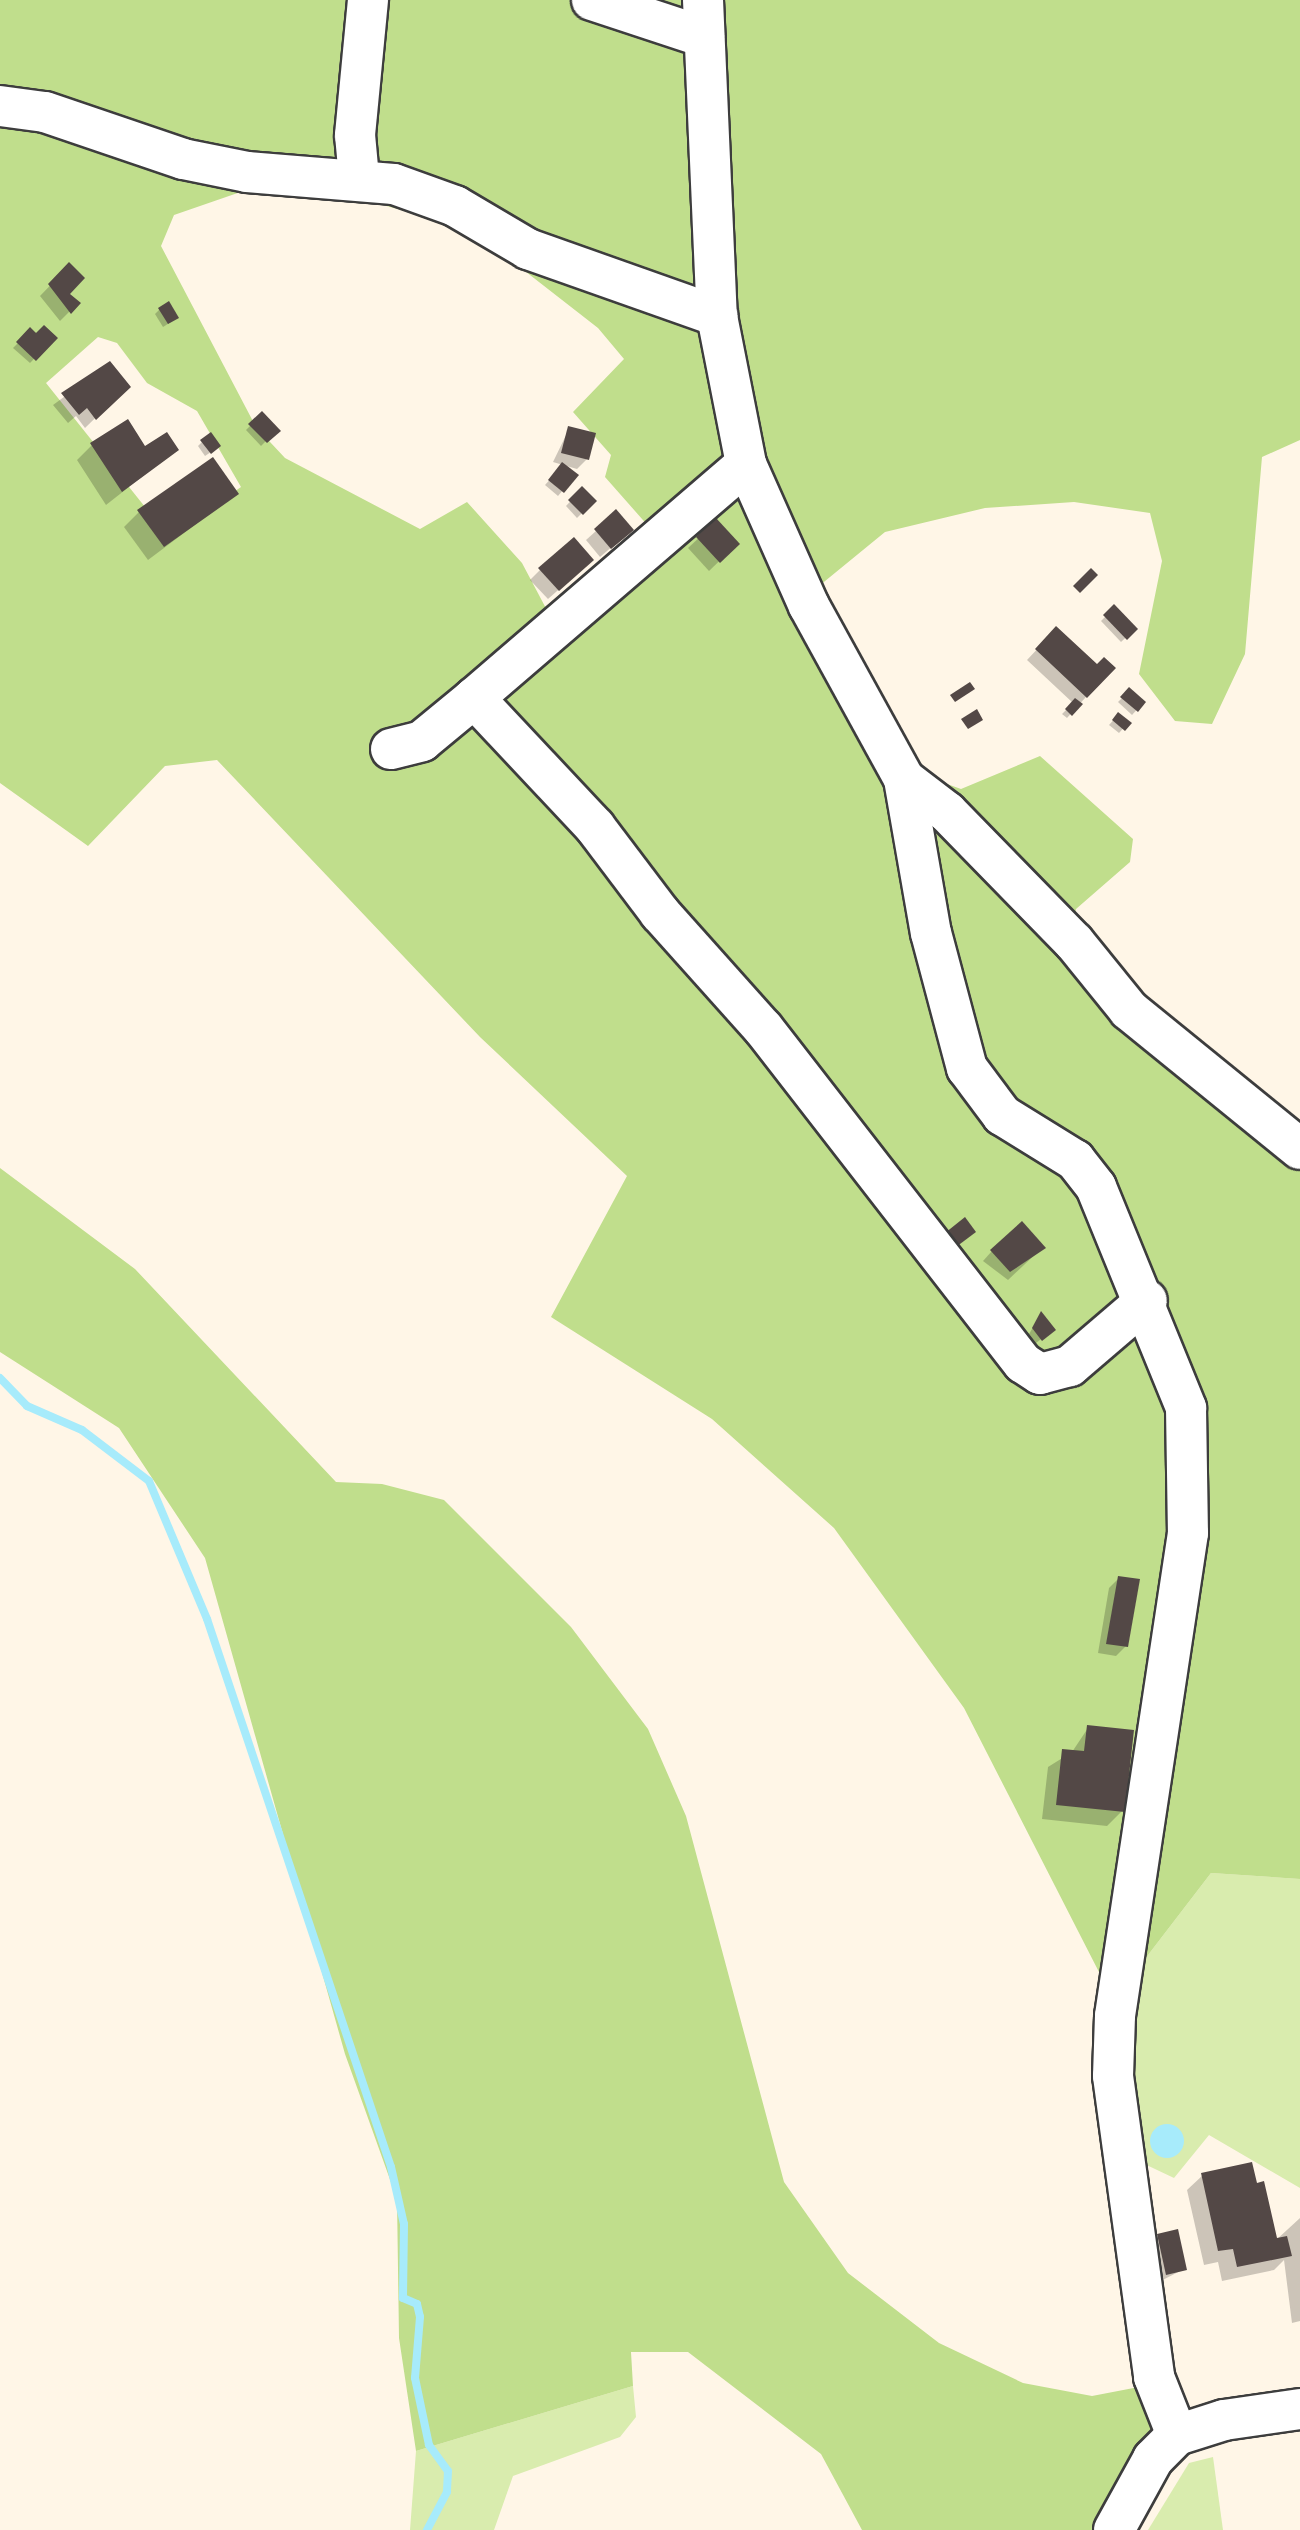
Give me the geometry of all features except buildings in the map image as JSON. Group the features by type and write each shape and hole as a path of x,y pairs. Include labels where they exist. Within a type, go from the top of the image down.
{"street":[{"path":"359,178 355,135 368,0"},
{"path":"592,0 704,18 717,316 746,464 808,606 904,780 931,933 968,1068 1002,1114 1075,1160 1096,1187 1176,1373 1191,1437 1188,1533 1115,2016 1113,2076 1154,2377 1178,2435"},
{"path":"1,96 183,159 247,172 359,178 455,206 528,248 717,316"},
{"path":"391,749 422,742 746,464"},
{"path":"474,698 596,827 660,913 763,1028 1023,1364 1040,1374 1070,1366 1146,1300"},
{"path":"904,780 947,812 1074,942 1129,1010 1300,1149"},
{"path":"1114,2530 1152,2458 1178,2435 1224,2420 1300,2410"}],"green space":[{"path":"0,0 1300,0 1300,440 1262,457 1245,654 1212,724 1175,721 1139,674 1162,561 1150,513 1074,502 985,508 885,532 819,586 922,775 961,789 1040,756 1133,839 1130,862 1076,909 1073,924 1300,1160 1300,1879 1211,1873 1135,1972 1123,2019 964,1708 834,1528 712,1419 551,1317 627,1176 480,1037 217,760 165,766 88,846 0,783","holes":["255,187 327,190 431,218 521,268 598,328 624,359 573,412 611,455 605,477 650,528 549,614 522,563 467,502 420,529 285,458 256,427 161,246 174,215","98,337 117,343 147,383 197,411 241,487 169,537 46,383"]},
{"path":"0,1168 135,1269 336,1482 382,1484 444,1500 571,1627 648,1729 686,1816 784,2182 848,2273 939,2343 1023,2383 1092,2396 1144,2386 1163,2434 1105,2530 862,2530 821,2454 688,2352 631,2352 633,2386 416,2451 399,2338 397,2199 345,2054 205,1558 119,1428 0,1352"},
{"path":"1211,1873 1300,1879 1300,2188 1209,2135 1174,2178 1136,2160 1125,2101 1135,1972"},
{"path":"633,2386 636,2417 620,2437 513,2476 494,2530 410,2530 416,2451"},
{"path":"1213,2457 1223,2530 1148,2530 1189,2463"}],"water":[{"path":"1167,2124 1179,2129 1184,2141 1179,2153 1167,2158 1155,2153 1150,2141 1155,2129"}],"waterway":[{"path":"0,1378 27,1406 82,1430 149,1481 207,1619 391,2167 404,2224 403,2298 417,2304 420,2317 415,2378 429,2445 448,2471 447,2492 427,2530"}]}
